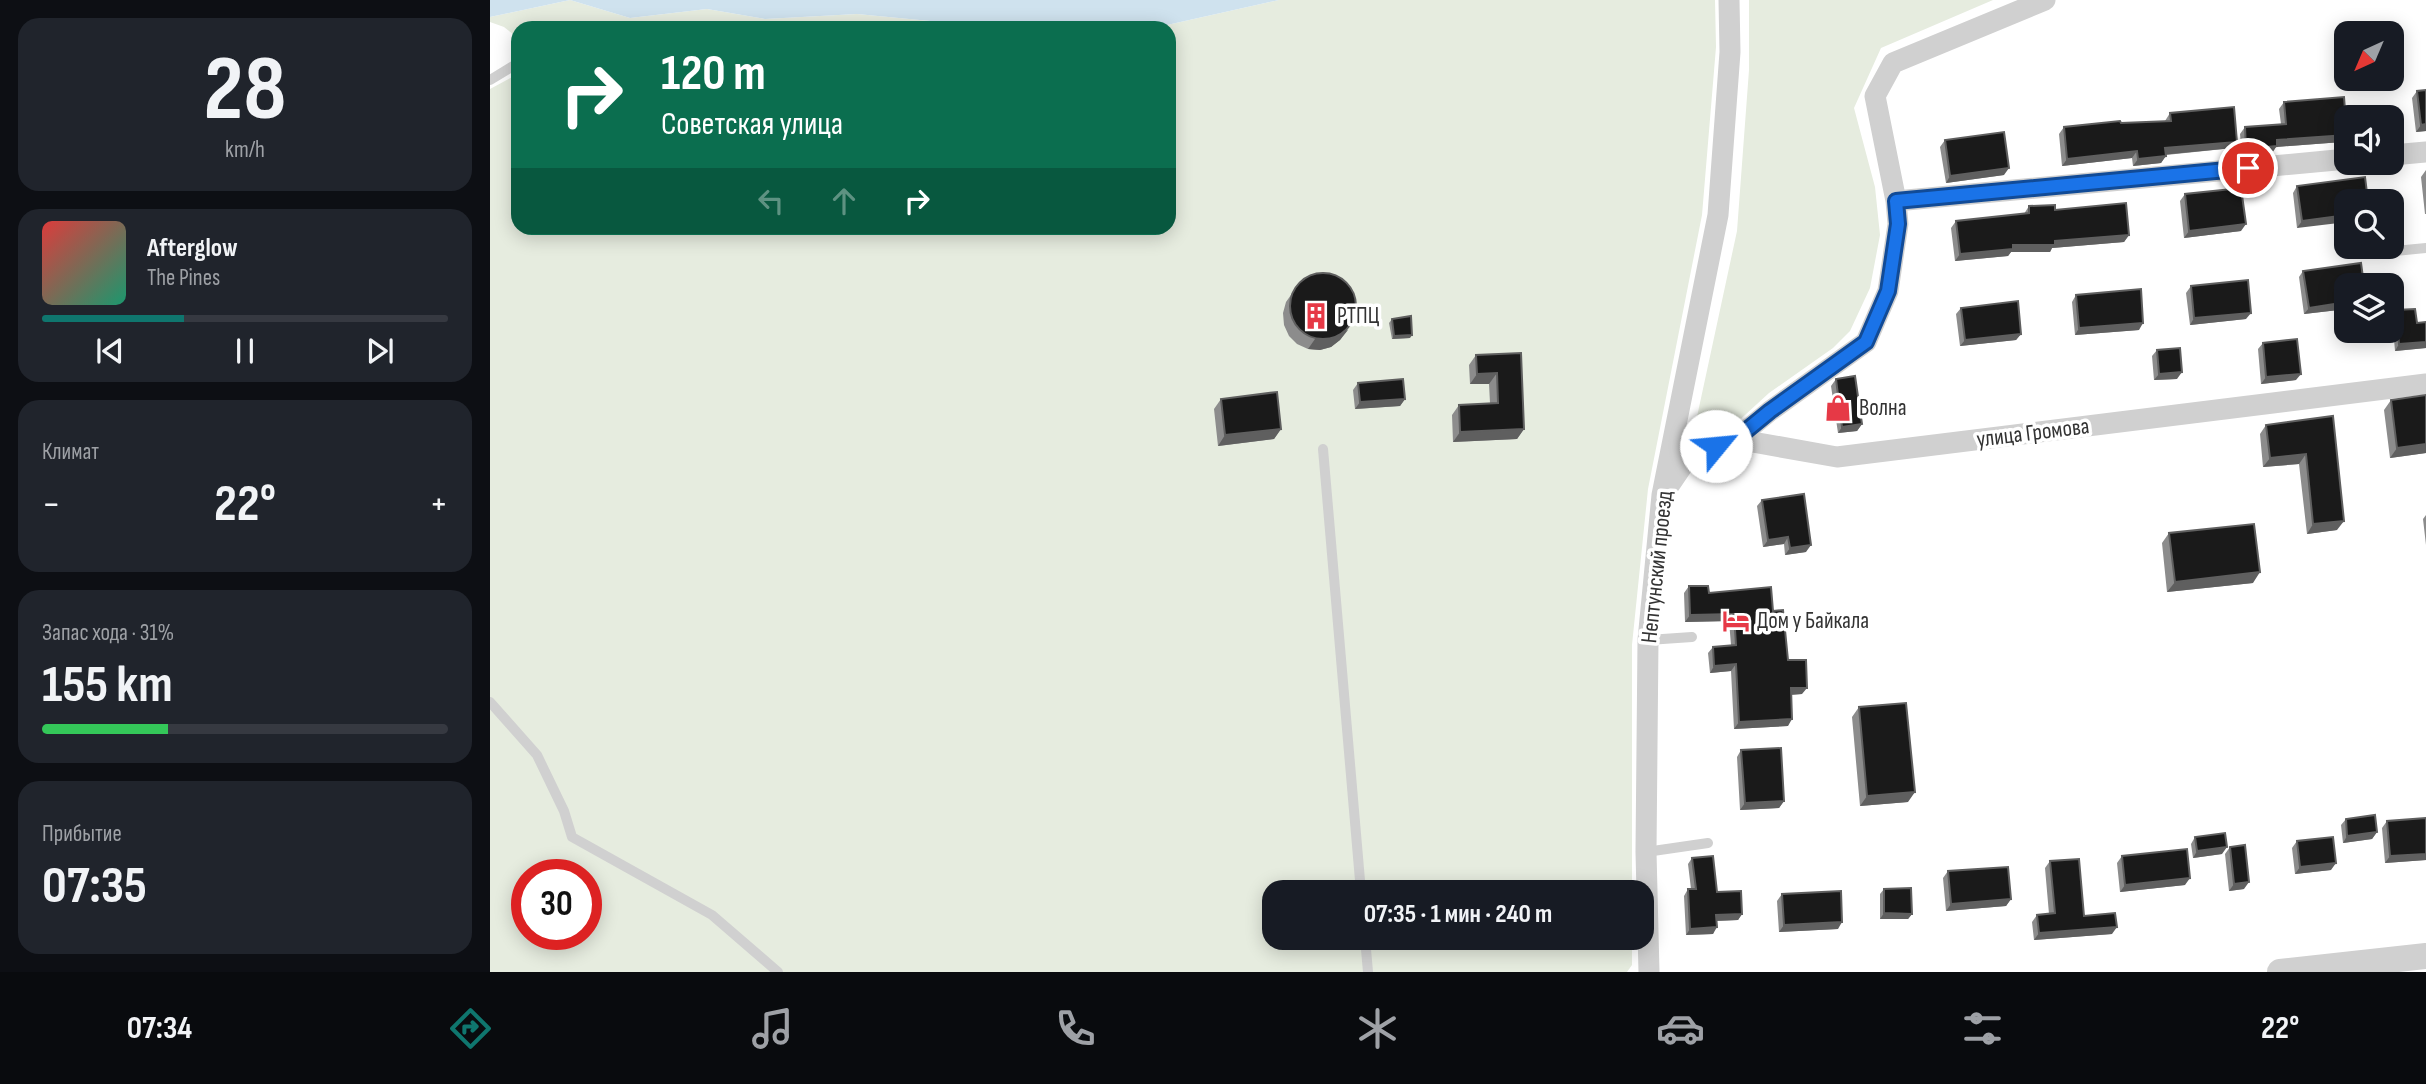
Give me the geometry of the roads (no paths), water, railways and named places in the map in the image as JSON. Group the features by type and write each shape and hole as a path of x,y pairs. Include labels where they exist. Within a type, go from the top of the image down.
{"street":[{"name":"Нептунский проезд","path":"1649,972 1646,852 1648,640 1662,495 1718,215 1730,52 1729,0"},
{"path":"1662,495 1685,462 1736,439 1770,411 1866,342 1888,291 1898,224 1875,96 1893,63 2046,0"},
{"path":"2404,154 2426,152"},
{"path":"1896,201 2334,160"},
{"name":"улица Громова","path":"1736,439 1837,457 2426,384"},
{"path":"2280,972 2426,956"}],"lane":[{"path":"490,80 511,67"},
{"path":"2404,250 2426,248"},
{"path":"1323,449 1361,880"},
{"path":"1648,640 1692,637"},
{"path":"490,702 537,755 564,811 572,837 712,915 778,972"},
{"path":"1646,852 1708,844"},
{"path":"1366,950 1368,972"}],"water":[{"path":"490,0 570,0 490,17"},
{"path":"570,0 1279,0 1176,23 930,21 857,14 765,19 707,9 630,18"}],"place":[{"name":"РТПЦ","path":"1316,316"},
{"name":"Волна","path":"1838,408"},
{"name":"Дом у Байкала","path":"1736,621"}]}
